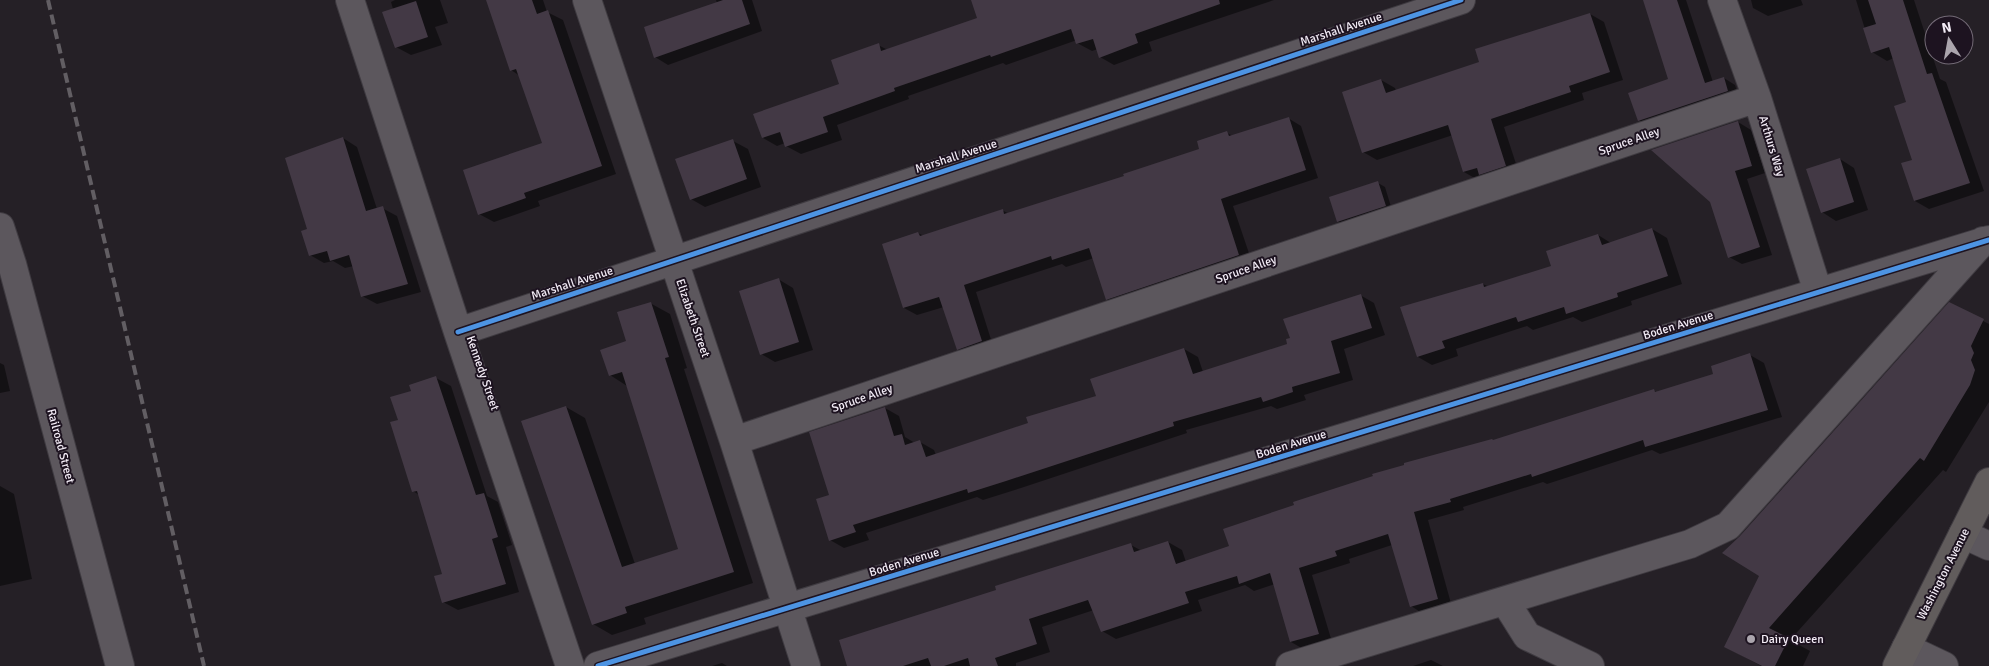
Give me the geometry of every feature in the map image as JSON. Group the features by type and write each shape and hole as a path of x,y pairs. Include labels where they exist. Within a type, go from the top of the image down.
{"main road":[{"name":"Washington Avenue","path":"1902,657 1989,482"}],"street":[{"name":"Kennedy Street","path":"350,0 458,332 570,666"},
{"name":"Elizabeth Street","path":"588,0 734,441 806,666"},
{"name":"Marshall Avenue","path":"458,332 1461,0"},
{"name":"Arthurs Way","path":"1722,0 1757,98 1818,292"},
{"name":"Spruce Alley","path":"734,441 1757,98"},
{"name":"Railroad Street","path":"0,227 12,264 120,666"},
{"name":"Boden Avenue","path":"598,666 1986,240"},
{"path":"1290,666 1690,544 1728,526 1986,240"},
{"path":"1963,534 1989,546"},
{"path":"1505,601 1527,636 1590,666"},
{"path":"1347,666 1365,643"},
{"path":"1902,657 1944,666"}],"building":[{"path":"486,0 532,0 537,14 548,10 602,166 524,193 526,198 478,215 463,170 542,143 516,69 510,71"},
{"path":"723,0 742,0 750,24 654,58 644,27"},
{"path":"971,0 1219,0 1220,4 1135,34 1138,43 1099,58 1093,39 1076,44 1071,29 894,88 895,91 823,117 828,132 785,147 780,132 762,138 753,114 839,84 831,60 879,43 881,51 977,18"},
{"path":"1643,0 1677,0 1705,83 1724,77 1728,91 1638,121 1628,93 1668,79"},
{"path":"1868,0 1903,0 1927,74 1932,73 1970,183 1914,201 1901,163 1912,160 1894,106 1906,102 1889,47 1871,53 1863,28 1876,24"},
{"path":"416,1 428,37 395,48 382,12"},
{"path":"1590,13 1610,72 1569,86 1571,92 1491,119 1506,166 1479,175 1477,168 1463,172 1448,125 1362,153 1342,92 1381,79 1386,93 1479,62 1475,49"},
{"path":"1289,117 1306,170 1221,199 1239,255 1106,300 1089,248 1052,260 1051,256 964,285 982,341 957,350 939,297 903,308 882,244 918,232 920,236 1003,209 1004,214 1124,176 1123,174 1199,149 1197,141 1227,131 1229,136"},
{"path":"1738,121 1752,166 1735,171 1760,247 1728,258 1710,202 1651,150"},
{"path":"343,137 366,211 383,206 408,284 361,297 349,255 330,261 327,251 309,256 301,231 307,229 285,158"},
{"path":"733,139 747,179 690,200 675,159"},
{"path":"1840,158 1854,202 1821,213 1806,169"},
{"path":"1378,181 1386,206 1337,222 1329,197"},
{"path":"1652,228 1668,276 1617,293 1618,297 1566,314 1564,307 1518,322 1516,317 1442,341 1445,348 1417,357 1400,307 1483,283 1484,287 1551,266 1546,251 1598,234 1602,245"},
{"path":"779,278 799,342 760,355 739,291"},
{"path":"1361,294 1372,328 1331,341 1340,373 1292,387 1293,392 1263,402 1261,397 1173,422 1174,426 1006,481 968,493 967,489 853,525 856,532 829,541 816,499 829,495 809,432 885,407 894,436 902,434 905,445 920,440 926,457 1028,423 1026,417 1096,396 1090,379 1184,348 1193,374 1287,344 1286,339 1290,338 1283,319"},
{"path":"651,302 669,357 665,358 734,572 625,607 627,613 592,625 521,421 566,406 622,567 678,549 622,372 609,376 600,350 626,341 617,312"},
{"path":"1949,302 1984,319 1971,346 1974,353 1971,360 1975,370 1970,385 1924,461 1920,458 1769,628 1789,638 1775,666 1762,666 1724,647 1759,576 1722,553 1740,536"},
{"path":"1750,353 1768,410 1645,447 1643,440 1532,477 1531,474 1450,499 1451,502 1414,512 1438,599 1410,607 1388,534 1335,551 1337,556 1299,568 1319,634 1290,642 1270,573 1239,584 1237,576 1185,592 1189,603 1101,632 1088,600 1029,619 1037,644 995,658 998,666 970,666 968,658 944,666 931,666 928,658 903,666 847,666 839,640 996,590 995,586 1131,543 1134,552 1168,541 1176,564 1229,546 1223,529 1294,505 1293,502 1373,476 1372,474 1404,465 1404,463 1493,440 1654,389 1655,392 1713,374 1711,366"},
{"path":"436,376 476,495 484,493 498,537 492,539 506,584 442,603 434,576 442,574 417,491 412,492 390,422 398,420 390,397 411,391 409,385"}],"railway":[{"path":"48,0 204,666"}],"cycle path":[{"path":"458,332 1461,0"},
{"path":"598,666 1989,240"}],"place":[{"name":"Dairy Queen","path":"1751,639"}]}
